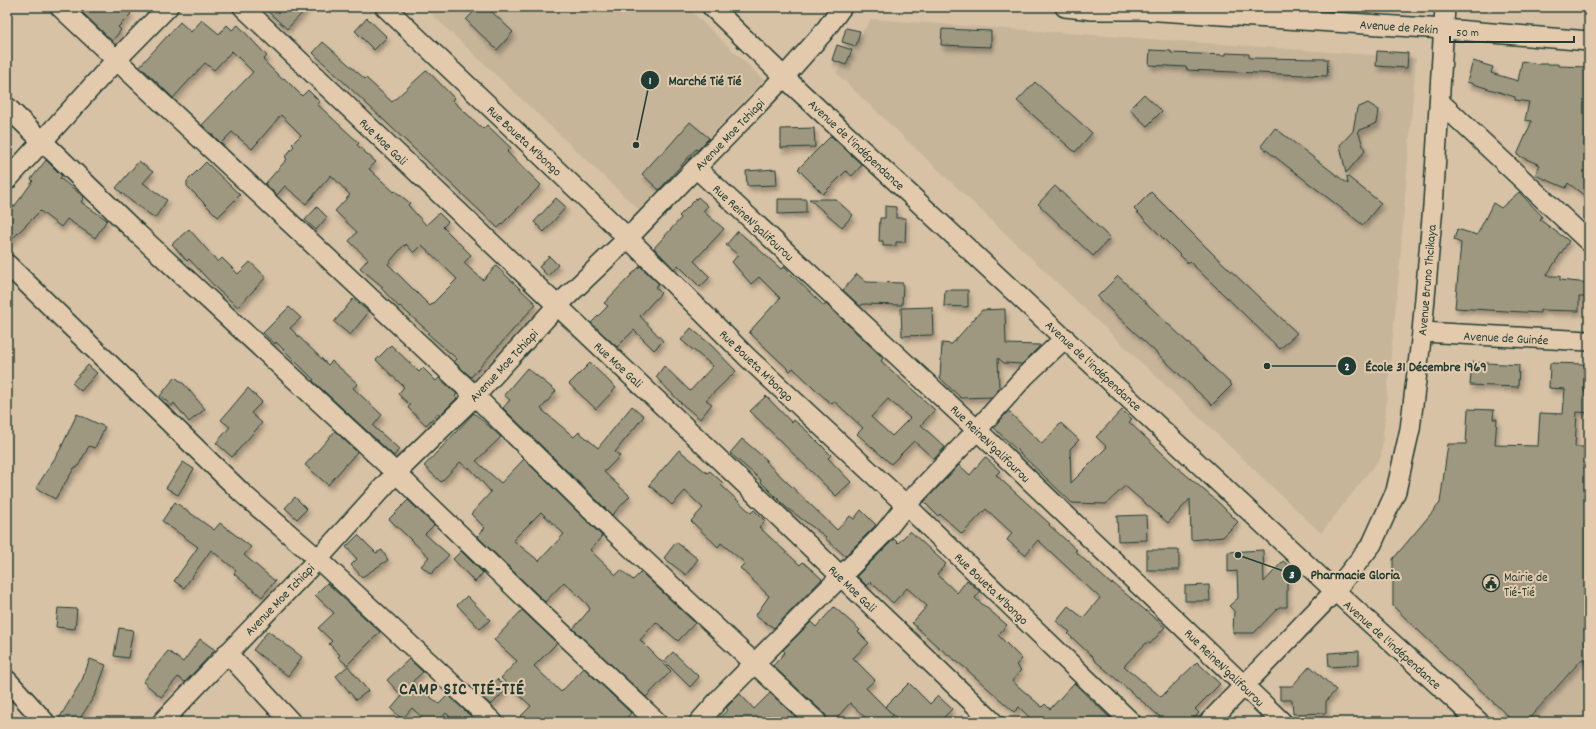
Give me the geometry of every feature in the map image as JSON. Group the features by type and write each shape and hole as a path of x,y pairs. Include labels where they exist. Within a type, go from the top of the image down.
{"street":[{"path":"60,7 475,396 593,512 817,722"},
{"path":"7,180 116,60 168,7"},
{"name":"Rue Moe Gali","path":"243,7 993,722"},
{"name":"Rue Boueta M'bongo","path":"385,7 628,238 747,357 906,505 1131,722"},
{"name":"Avenue de l'indépendance","path":"712,7 784,77 1335,591 1479,722"},
{"name":"Avenue Moe Tchiapi","path":"165,721 227,653 318,559 396,473 475,396 557,306 628,238 784,77 823,33 842,7"},
{"name":"Avenue de Pekin","path":"1065,7 1093,10 1143,9 1290,13 1444,29 1589,41"},
{"name":"Avenue Bruno Thcikaya","path":"1209,722 1335,591 1372,544 1396,491 1410,429 1422,332 1433,206 1445,7"},
{"path":"1440,102 1589,242"},
{"path":"7,107 138,233 396,473 546,618 657,722"},
{"name":"Rue ReineN'galifourou","path":"696,168 978,430 1282,722"},
{"path":"7,264 244,494 318,559 493,722"},
{"name":"Avenue de Guinée","path":"1422,332 1589,341"},
{"path":"699,722 722,696 884,533 906,505 978,430 1026,375 1065,338"},
{"path":"227,653 291,722"},
{"path":"7,680 45,722"}],"shaded area":[{"path":"424,7 687,7 764,80 639,210"},
{"path":"871,19 1416,58 1399,274 1381,457 1321,533 836,73"},
{"path":"1589,655 1589,722 1526,722"}],"building":[{"path":"88,7 123,7 131,14 118,27 121,30 112,41 82,12"},
{"path":"263,7 308,7 287,29"},
{"path":"478,7 487,7 513,32 497,50 466,20"},
{"path":"367,18 387,37 374,50 355,31"},
{"path":"202,20 219,34 227,25 232,30 238,25 267,56 263,60 282,79 284,78 302,96 308,90 320,102 317,104 359,143 357,145 376,162 369,169 394,192 395,191 410,203 408,205 426,225 439,213 448,222 443,227 471,255 464,263 483,280 496,266 536,304 471,377 454,362 457,359 427,333 429,332 400,306 399,307 381,288 383,287 360,268 368,259 349,241 357,232 335,211 350,195 331,175 306,204 285,186 277,195 265,184 287,159 285,157 294,146 292,144 301,135 281,115 252,149 232,132 221,143 202,125 253,72 232,51 214,70 205,63 173,98 140,66 180,22 191,32","holes":["406,244 414,253 422,245 457,279 430,306 388,264"]},
{"path":"846,28 860,31 856,46 842,42"},
{"path":"942,29 991,31 991,47 941,45"},
{"path":"323,42 392,102 427,70 454,98 452,100 483,129 487,125 511,148 507,152 541,185 498,228 313,53"},
{"path":"837,45 852,50 846,65 832,60"},
{"path":"1150,50 1171,51 1171,53 1226,55 1226,53 1249,54 1249,58 1328,59 1327,76 1187,70 1187,67 1149,65"},
{"path":"1377,51 1408,53 1407,68 1376,66"},
{"path":"1473,61 1493,67 1491,73 1518,81 1522,61 1538,64 1558,64 1558,66 1589,67 1589,113 1584,145 1589,147 1589,199 1568,183 1566,188 1535,175 1540,165 1517,155 1532,121 1525,120 1529,102 1515,100 1515,97 1467,82"},
{"path":"1035,82 1092,133 1075,152 1017,101"},
{"path":"1144,94 1162,111 1147,126 1129,109"},
{"path":"1368,103 1379,110 1377,123 1358,131 1365,151 1346,173 1340,145 1353,131 1357,108"},
{"path":"690,122 709,138 698,150 696,149 659,190 642,174"},
{"path":"814,128 815,147 781,148 781,129"},
{"path":"1275,128 1348,184 1347,176 1381,203 1363,225 1261,146"},
{"path":"831,136 862,165 852,176 846,171 823,194 798,169"},
{"path":"46,160 62,176 60,178 84,197 81,202 107,220 95,238 67,219 61,227 40,211 7,244 7,200 14,207 33,181 31,179"},
{"path":"139,161 153,172 143,183 167,200 155,218 116,188"},
{"path":"206,162 240,195 218,217 187,186 187,181"},
{"path":"776,169 777,185 747,186 746,171"},
{"path":"1055,186 1110,238 1093,256 1038,204"},
{"path":"1151,192 1213,254 1297,333 1280,349 1189,261 1188,263 1134,209"},
{"path":"1519,192 1542,216 1540,220 1569,241 1546,276 1560,276 1560,280 1589,283 1589,297 1579,297 1579,311 1540,310 1540,313 1455,308 1461,243 1454,240 1457,229 1477,235 1493,203 1501,208"},
{"path":"698,197 708,206 703,211 724,229 694,261 710,277 700,287 678,265 674,269 654,248 681,218 679,216"},
{"path":"556,198 566,207 544,232 534,222"},
{"path":"778,199 806,199 806,213 778,214"},
{"path":"809,199 835,199 853,215 842,227"},
{"path":"885,206 896,207 896,218 906,218 905,242 896,242 896,246 883,246 883,241 879,241 880,218 885,218"},
{"path":"317,207 327,217 316,230 305,220"},
{"path":"189,229 218,262 222,258 238,274 250,262 266,277 238,307 218,290 189,259 187,261 172,244"},
{"path":"738,231 781,269 784,267 824,306 826,304 883,358 881,361 935,410 921,425 945,447 934,459 914,441 891,464 857,434 863,428 834,401 831,404 793,368 790,371 749,332 780,298 759,277 751,284 732,262 738,255 726,245","holes":["888,399 910,418 892,436 871,417"]},
{"path":"549,256 558,265 548,276 539,267"},
{"path":"640,266 659,284 655,287 661,293 640,316 663,341 654,350 634,330 617,347 591,323 608,306 604,303"},
{"path":"857,274 866,282 903,283 902,305 863,304 860,306 843,290"},
{"path":"1118,276 1232,385 1212,405 1097,297"},
{"path":"945,290 968,290 968,307 944,306"},
{"path":"353,299 369,312 350,335 334,322"},
{"path":"289,307 301,318 290,328 328,365 332,361 358,384 353,388 382,415 373,426 399,449 394,456 313,381 314,380 276,342 275,344 263,333"},
{"path":"932,307 933,335 902,336 901,308"},
{"path":"1005,309 1006,344 1040,345 1022,364 1004,363 998,358 999,389 992,397 961,398 940,378 942,343 952,344 982,310"},
{"path":"691,328 711,345 736,371 706,400 712,404 700,419 681,403 656,377 664,366 690,391 713,366 681,340"},
{"path":"391,345 419,372 423,368 436,381 439,378 457,394 455,396 457,398 440,415 438,413 426,425 408,408 410,405 398,394 404,387 376,360"},
{"path":"1472,362 1519,365 1518,387 1470,385"},
{"path":"590,363 616,388 596,409 569,384"},
{"name":"Mairie de Tié-Tié","path":"1550,363 1585,364 1584,392 1589,392 1589,413 1577,412 1575,447 1589,447 1589,665 1582,659 1526,722 1514,722 1393,606 1393,559 1440,503 1448,444 1466,444 1468,409 1494,410 1493,419 1497,419 1495,445 1538,446 1540,413 1563,414 1565,389 1549,388"},
{"path":"88,365 97,373 81,391 72,383"},
{"path":"527,368 556,391 541,409 574,437 579,432 598,448 632,406 644,416 615,452 620,456 604,472 630,496 612,515 503,408 510,400 504,395"},
{"path":"175,377 184,384 205,409 189,422 174,403 172,406 160,396"},
{"path":"248,388 262,402 251,413 262,423 232,457 216,443 230,427 221,420"},
{"path":"766,396 792,423 794,420 831,455 828,458 851,482 836,496 750,411"},
{"path":"1122,410 1132,419 1129,422 1238,522 1223,537 1191,540 1190,499 1168,523 1125,486 1106,504 1072,503 994,428 1008,411 1042,444 1061,423 1079,440 1070,449 1071,483 1107,447 1096,437"},
{"path":"474,413 501,437 476,461 501,483 524,459 602,536 590,550 616,575 621,570 633,580 641,572 695,623 678,641 656,622 640,640 671,671 646,697 573,629 590,609 587,604 564,582 545,602 477,536 485,528 471,514 491,492 469,467 468,469 460,462 441,482 424,466","holes":["541,512 564,534 539,561 513,540"]},
{"path":"77,414 105,427 95,448 89,446 77,468 75,467 55,499 36,488 60,450"},
{"path":"335,431 357,452 328,485 305,465"},
{"path":"742,439 767,460 765,461 837,530 850,516 854,519 861,510 876,525 845,556 825,538 826,537 787,508 760,481 761,480 730,453"},
{"path":"679,450 707,473 710,471 723,483 721,485 751,513 754,510 765,521 759,527 800,565 803,562 822,579 774,628 755,616 769,596 740,568 745,563 721,543 718,547 691,521 703,508 685,491 672,505 649,485"},
{"path":"985,457 1000,471 996,475 1077,550 1075,551 1111,584 1113,583 1165,627 1150,644 1147,642 1124,666 1161,697 1197,662 1220,684 1195,709 1199,713 1190,722 1166,722 1093,659 1094,658 1068,634 1070,632 1056,621 1068,606 1083,618 1100,598 1038,540 1025,555 1007,540 1012,533 986,509 962,534 940,514 938,516 924,502 959,465 970,475"},
{"path":"183,462 194,469 178,495 166,488"},
{"path":"295,497 307,509 297,519 285,508"},
{"path":"408,500 434,525 425,534 449,555 431,574 421,566 429,557 389,519"},
{"path":"175,502 214,530 220,523 251,547 244,555 275,581 262,597 234,574 236,570 211,550 184,588 174,581 198,547 162,521"},
{"path":"1146,515 1147,540 1118,541 1117,516"},
{"path":"910,531 946,564 937,574 957,593 967,580 980,592 975,598 1007,625 998,635 1022,659 1016,665 1021,670 1012,681 1042,707 1045,704 1050,709 1074,683 1114,722 1028,722 1031,719 1019,707 1014,712 912,623 927,606 907,588 893,603 871,582 867,586 857,576 894,539 898,543"},
{"path":"358,535 376,553 382,550 388,560 362,577 351,565 357,559 346,547"},
{"path":"676,542 698,559 686,575 664,558"},
{"path":"1147,550 1179,550 1179,570 1147,570"},
{"path":"1263,550 1264,582 1283,561 1295,571 1287,580 1287,607 1279,607 1254,633 1233,633 1234,611 1229,606 1238,598 1237,571 1228,572 1228,552"},
{"path":"461,551 483,573 475,582 453,559"},
{"path":"327,583 380,632 347,665 338,657 340,655 329,644 332,641 318,628 334,613 315,595"},
{"path":"1209,585 1210,601 1185,601 1185,586"},
{"path":"467,596 490,620 480,629 457,605"},
{"path":"834,607 860,630 858,632 869,643 853,658 875,680 866,688 893,715 887,722 870,722 850,703 833,722 828,722 825,714 773,666 785,652 783,650 811,622 816,627"},
{"path":"58,608 77,609 75,629 56,627"},
{"path":"522,610 557,643 534,666 561,692 584,668 631,713 623,722 515,722 531,706 501,678 517,661 494,640"},
{"path":"119,628 133,630 128,658 114,656"},
{"path":"268,631 302,657 288,676 253,650"},
{"path":"200,639 215,650 185,682 178,677 161,697 143,682 168,651 183,662"},
{"path":"1359,651 1359,665 1329,667 1328,653"},
{"path":"673,652 699,677 690,687 664,661"},
{"path":"90,659 106,665 96,693 78,722 57,722 82,680"},
{"path":"409,659 423,672 412,682 439,704 448,695 477,722 455,722 446,713 438,722 427,722 412,708 402,719 391,709 402,696 387,680"},
{"path":"348,666 368,691 356,700 336,676"},
{"path":"1310,666 1336,690 1326,701 1326,713 1293,714 1292,700 1280,700 1280,686 1292,686"},
{"path":"497,679 507,689 491,705 481,696"},
{"path":"909,683 930,704 938,696 952,709 939,722 901,722 885,707"},
{"path":"770,693 801,722 775,722 768,715 764,719 766,722 714,722 728,710 726,708 740,694 754,709"}],"place":[{"name":"Marché Tié Tié","path":"636,145"},
{"name":"École 31 Décembre 1969","path":"1267,366"},
{"name":"Pharmacie Gloria","path":"1238,555"},
{"name":"Mairie de Tié-Tié","path":"1491,583"}],"district":[{"name":"CAMP SIC TIÉ-TIÉ","path":"462,688"}]}
